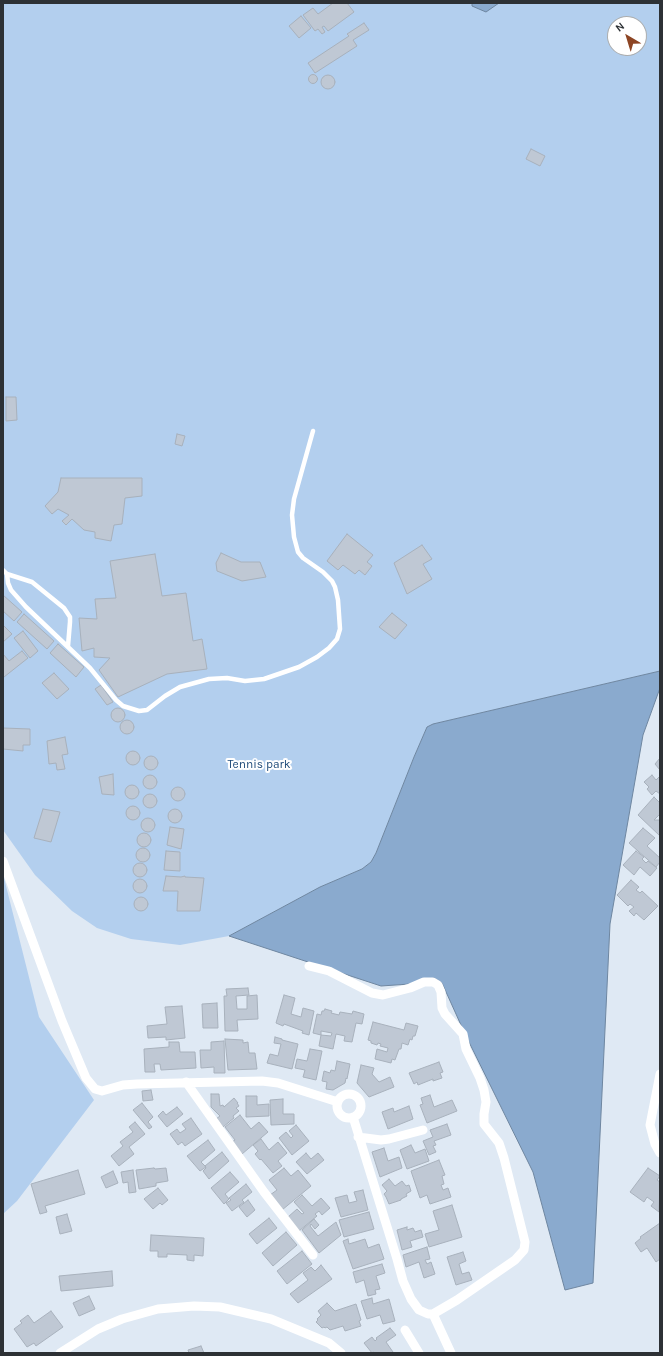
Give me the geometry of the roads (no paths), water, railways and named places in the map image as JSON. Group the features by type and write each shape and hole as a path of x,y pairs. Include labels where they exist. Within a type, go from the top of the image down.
{"street":[{"path":"3,861 62,1022 86,1078 96,1089 102,1091 123,1085 262,1081 278,1083 338,1102"},
{"path":"309,966 329,971 372,993 384,995 410,988 424,982 432,982 438,985 441,992 442,1008 445,1014 463,1034 466,1049 484,1090 486,1102 484,1124 498,1143 504,1158 525,1242 524,1250 515,1260 457,1300 433,1314 428,1314 419,1310 411,1299 403,1281 353,1118"},
{"path":"660,1074 650,1126 655,1144 660,1153"},
{"path":"186,1082 264,1192 313,1255"},
{"path":"347,1095 358,1098 361,1109 353,1118 342,1116 338,1109 338,1102 340,1098 347,1095"},
{"path":"358,1137 380,1140 423,1130"},
{"path":"60,1353 98,1329 122,1319 158,1309 194,1306 220,1307 271,1319 329,1343 341,1353"},
{"path":"433,1314 451,1353"},
{"path":"405,1330 419,1353"}],"lane":[{"path":"5,572 11,590 16,596 90,668 116,700 123,706 138,711 147,710 180,687 209,679 228,678 264,680 282,674 317,657 329,648 337,639 340,629 338,600 332,581 323,572 303,558 298,552 294,537 292,515 294,499 313,431"},
{"path":"5,572 36,584 64,608 68,613 70,622 68,646"}],"park label":[{"name":"Tennis park","path":"259,765"}]}
